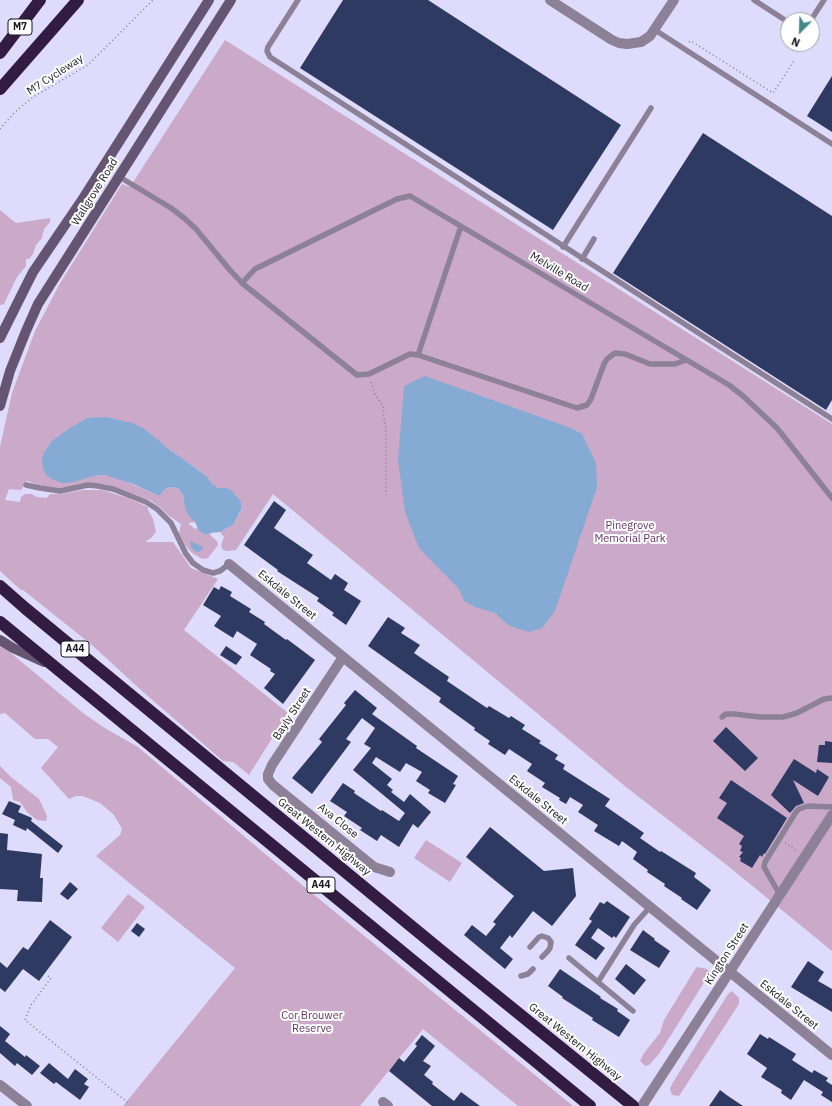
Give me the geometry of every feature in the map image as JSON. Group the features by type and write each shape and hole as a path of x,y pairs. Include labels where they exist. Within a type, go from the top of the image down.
{"highway":[{"name":"M7","path":"0,53 40,0"},
{"path":"0,89 78,0"},
{"name":"Great Western Highway","path":"0,586 439,949 633,1106"},
{"name":"A44","path":"0,622 590,1106"}],"main road":[{"name":"Wallgrove Road","path":"0,338 33,272 84,198 210,0"},
{"name":"Wallgrove Road","path":"0,406 10,371 38,304 231,0"},
{"path":"0,580 25,608"},
{"path":"0,640 13,648 52,665"}],"street":[{"path":"550,0 618,43 627,44 641,42 650,36 674,0"},
{"name":"Eskdale Street","path":"229,564 832,1055"},
{"name":"Bayly Street","path":"273,784 268,779 268,774 272,766 343,657"},
{"name":"Ava Close","path":"273,784 374,866 390,872"},
{"name":"Kington Street","path":"642,1106 729,971 832,816"},
{"path":"0,1085 27,1106"}],"lane":[{"path":"298,0 268,47 267,51 270,57 832,419"},
{"path":"754,0 780,17"},
{"path":"816,12 824,0"},
{"path":"655,30 832,144"},
{"path":"563,247 651,108"},
{"path":"118,176 171,208 184,218 196,229 242,283 352,373 362,376 410,354 418,355 577,408 587,405 591,399 604,364 607,359 615,353 625,354 650,364 660,365 675,364 686,360"},
{"name":"Melville Road","path":"242,283 255,269 402,197 410,196 729,384 757,408 777,428 832,498"},
{"path":"418,355 461,226"},
{"path":"582,258 594,239"},
{"path":"26,484 60,491 88,486 105,487 146,502 157,509 171,523 186,554 197,566 203,570 213,573 220,571 229,564"},
{"path":"722,716 726,714 734,714 760,717 784,717 797,713 824,699 832,698"},
{"path":"780,895 764,864 799,809 808,806 832,807"},
{"path":"598,982 638,920 650,907"},
{"path":"530,947 539,937 542,936 548,938 551,944 548,951 542,957"},
{"path":"569,958 633,1011"},
{"path":"521,976 528,974 532,969"}],"path":[{"name":"M7 Cycleway","path":"0,129 15,112 33,98 88,65 153,0"},
{"path":"690,42 691,41 773,93 794,61"},
{"path":"369,374 375,395 383,406 386,429 386,495"},
{"path":"779,839 806,856"},
{"path":"48,976 51,978 31,1004 25,1020 127,1102 128,1106"}],"green space":[{"name":"Pinegrove Memorial Park","path":"225,40 832,424 832,951 728,866 626,787 273,494 236,550 223,550 221,545 224,537 220,532 233,525 241,511 200,523 188,523 195,529 198,526 199,531 202,533 207,535 210,533 211,536 217,541 218,545 208,558 202,559 192,553 185,545 179,533 181,524 161,508 150,500 105,484 87,483 57,489 27,481 21,490 9,489 5,500 20,502 21,497 25,494 47,498 50,494 61,494 82,490 102,490 128,498 148,507 153,519 156,532 145,542 173,542 191,568 218,579 184,630 288,713 249,775 233,762 223,761 142,691 92,645 23,590 21,590 0,571 0,447 12,393 35,331 59,285 122,184 130,187","holes":["107,417 135,425 206,476 185,508 183,495 178,488 171,487 165,489 157,495 120,479 105,475 93,476"]},
{"path":"0,210 16,223 50,218 50,222 44,229 42,238 36,245 33,254 29,259 26,259 26,266 17,277 4,304 1,305 0,305"},
{"name":"Cor Brouwer Reserve","path":"0,644 83,713 103,727 138,747 308,890 573,1106 518,1106 423,1029 360,1106 123,1106 235,968 96,856 120,835 122,829 114,815 100,803 83,796 76,796 69,799 41,768 58,747 48,739 35,739 5,713 0,714"},
{"path":"0,766 11,777 39,799 47,816 46,821 37,820 27,812 20,802 13,800 11,787 0,778"},
{"path":"426,840 462,863 450,882 414,858"},
{"path":"128,894 145,907 118,942 101,928"},
{"path":"697,967 707,969 710,973 659,1054 649,1065 645,1066 640,1061 644,1053 660,1033 664,1020"},
{"path":"732,991 739,998 739,1004 679,1096 672,1095 670,1089 672,1084 728,994"}],"water":[{"path":"425,376 571,428 582,434 596,463 597,487 555,611 542,628 529,632 516,628 508,625 495,613 475,607 464,601 459,589 419,548 405,512 398,460 404,386"},
{"path":"107,417 132,423 143,428 206,476 212,484 218,488 227,488 232,491 241,502 241,510 233,525 220,532 210,533 207,535 199,531 195,522 189,516 185,508 183,495 178,488 171,487 165,489 160,495 157,495 133,484 105,475 93,476 74,482 62,483 45,474 42,459 52,441 87,418"},
{"path":"190,541 201,546 203,548 201,551 196,552 191,547"}],"building":[{"path":"343,0 428,0 621,125 553,230 300,68"},
{"path":"832,76 832,132 807,116"},
{"path":"703,133 832,216 832,400 826,410 613,273"},
{"path":"274,501 286,510 274,528 313,555 307,563 331,580 335,574 348,583 344,590 361,601 346,625 332,615 334,613 317,601 319,598 277,571 278,570 244,545"},
{"path":"221,586 232,592 230,596 251,609 249,612 265,622 264,624 315,660 283,704 264,688 275,674 270,671 271,669 250,655 257,644 237,631 233,638 214,626 221,616 203,605 214,587 219,590"},
{"path":"388,617 405,628 401,633 420,645 414,653 449,677 447,681 487,708 489,706 509,718 511,716 525,725 522,729 541,741 539,743 558,755 555,759 565,765 563,769 610,799 605,806 644,833 640,838 660,852 661,851 696,873 694,877 711,890 697,910 664,886 665,884 647,872 648,870 633,859 637,852 622,841 619,846 594,831 598,825 578,812 583,805 570,797 566,804 559,800 560,798 542,787 545,783 527,771 532,764 509,749 505,755 488,744 490,741 474,730 475,728 439,702 441,698 368,646"},
{"path":"226,646 242,657 236,665 220,655"},
{"path":"355,690 377,708 372,714 417,746 416,748 458,776 453,784 456,785 445,803 428,793 430,790 416,781 422,772 406,763 400,772 376,757 372,763 392,779 387,785 393,790 391,792 404,802 410,794 431,812 418,828 413,824 399,847 381,835 377,841 360,830 362,828 344,816 347,812 330,801 343,783 355,791 354,793 399,821 405,813 353,770 371,748 364,744 375,728 362,718 346,739 351,742 312,794 292,778 322,742 319,739 346,705 344,703"},
{"path":"726,727 758,758 745,771 713,741"},
{"path":"825,741 832,742 832,763 817,762 819,745 825,745"},
{"path":"794,759 816,773 817,769 829,777 818,796 793,780 804,803 796,806 790,813 771,795"},
{"path":"731,780 787,818 765,854 764,853 762,857 760,855 752,868 740,861 741,858 739,857 743,852 740,851 742,846 739,844 744,836 717,818 727,803 719,798"},
{"path":"9,801 21,806 18,812 32,818 31,821 63,846 58,853 27,828 26,831 13,825 15,820 2,814"},
{"path":"490,827 544,871 573,868 576,896 552,926 533,911 512,938 510,935 500,948 513,959 505,969 464,935 472,925 486,936 496,924 493,922 514,896 466,857"},
{"path":"0,833 8,834 7,850 42,854 40,878 43,878 42,902 17,901 18,890 0,889"},
{"path":"70,882 78,889 68,900 60,894"},
{"path":"607,901 630,917 616,938 614,936 612,938 598,928 591,938 605,948 596,960 575,945 592,921 589,919 600,902 604,904"},
{"path":"50,920 72,937 39,981 23,969 5,992 0,988 0,962 7,968 23,947 28,950"},
{"path":"137,923 145,929 139,937 131,931"},
{"path":"643,930 670,951 659,968 630,950"},
{"path":"808,961 824,972 818,981 832,989 832,1012 791,987"},
{"path":"626,964 646,980 634,995 615,979"},
{"path":"560,969 618,1009 617,1011 630,1020 619,1037 592,1020 593,1018 562,998 563,997 548,986"},
{"path":"0,1026 10,1034 5,1041 25,1057 26,1055 40,1066 32,1075 17,1063 15,1066 0,1053"},
{"path":"760,1034 768,1039 769,1037 796,1054 792,1060 812,1073 814,1070 828,1078 826,1081 832,1085 832,1102 821,1095 823,1092 804,1080 791,1100 781,1093 782,1090 761,1077 767,1068 747,1054"},
{"path":"422,1035 435,1046 423,1061 431,1066 424,1075 433,1082 432,1084 454,1101 461,1092 480,1106 432,1106 389,1071 399,1058 404,1062 417,1046 415,1044"},
{"path":"49,1063 68,1079 75,1069 88,1079 84,1084 89,1087 80,1100 56,1082 54,1084 40,1073"},
{"path":"720,1090 728,1096 743,1106 709,1106"}]}
